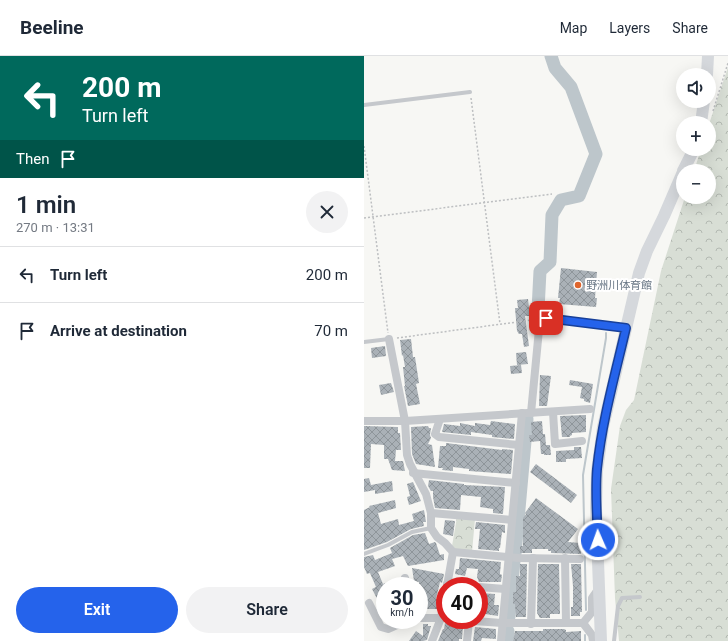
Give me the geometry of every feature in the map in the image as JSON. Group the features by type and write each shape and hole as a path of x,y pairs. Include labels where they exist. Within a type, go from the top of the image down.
{"street":[{"path":"707,68 708,56"},
{"path":"602,641 596,508 597,470 603,427 639,273 676,188"},
{"path":"531,413 540,319 546,318 626,328"},
{"path":"389,339 405,421 407,455 414,473 426,494 431,513 431,528 436,537 445,543 453,552 509,557 580,559"},
{"path":"364,421 405,421 590,409"},
{"path":"553,412 555,444 582,442"},
{"path":"501,641 522,413"},
{"path":"440,419 436,434 439,437 519,444"},
{"path":"414,473 516,483"},
{"path":"431,513 512,520"},
{"path":"448,577 453,552"},
{"path":"531,624 533,558"},
{"path":"565,558 566,623"},
{"path":"583,624 592,612 592,598 600,587"},
{"path":"488,588 506,589"},
{"path":"369,603 376,616"},
{"path":"488,622 502,624 583,624 592,635 593,641"},
{"path":"432,641 438,629"},
{"path":"466,629 467,641"}],"lane":[{"path":"364,105 470,92"},
{"path":"364,342 389,339"},
{"path":"364,554 388,545 412,532 431,528"},
{"path":"614,641 618,606 622,598 640,597"}],"path":[{"path":"708,116 728,63"},
{"path":"470,92 500,324"},
{"path":"364,146 389,339 540,319"},
{"path":"364,218 552,194"}],"green space":[{"path":"728,67 728,641 619,641 615,598 611,489 620,426 626,410 634,400 661,271 683,204 716,204 716,164 696,164 699,156 716,156 716,116 712,116 714,108 716,108 716,103"},
{"path":"457,517 475,519 472,552 454,550 452,546"}],"building":[{"name":"野洲川体育館","path":"561,268 597,272 595,298 597,298 596,307 559,304 560,298 558,298"},
{"path":"528,299 530,316 525,316 529,346 524,347 522,334 519,334 517,331 515,308 518,308 517,300"},
{"path":"411,339 413,357 415,357 419,383 416,384 420,404 408,406 404,386 403,367 405,367 400,340"},
{"path":"385,346 386,356 372,358 371,348"},
{"path":"526,352 528,364 517,365 516,353"},
{"path":"521,365 522,373 511,374 510,366"},
{"path":"540,375 551,376 547,406 539,406"},
{"path":"570,380 593,384 590,403 580,398 582,387 569,385"},
{"path":"391,383 394,392 381,395 379,385"},
{"path":"586,415 586,432 572,433 570,437 562,437 560,416"},
{"path":"491,421 515,424 514,439 492,437 492,435 471,432 471,435 442,432 444,424 460,426 460,423 475,426 475,423 490,425"},
{"path":"542,421 543,434 545,434 546,445 550,445 551,455 541,454 540,441 530,442 529,435 532,435 531,422"},
{"path":"364,426 398,427 398,433 400,433 401,450 396,450 395,461 403,461 405,471 392,470 388,459 384,459 384,445 371,444 370,468 364,468"},
{"path":"428,426 431,428 431,438 428,444 432,445 435,467 416,464 412,454 411,427"},
{"path":"446,443 513,450 511,474 469,471 469,469 453,467 453,471 442,470 443,468 438,468 440,446 446,446"},
{"path":"574,447 581,447 582,458 566,459 566,462 556,462 556,451 574,450"},
{"path":"536,464 577,495 571,503 530,472"},
{"path":"369,478 371,485 392,481 393,491 375,494 375,490 364,492 364,479"},
{"path":"429,480 464,485 505,487 503,514 493,513 493,509 480,507 481,497 461,495 460,510 435,508 433,491 431,491 428,486"},
{"path":"413,482 421,501 409,505 407,497 410,496 407,484"},
{"path":"536,498 578,529 568,542 580,543 581,554 551,553 548,549 532,549 532,553 520,553 520,546 523,546 523,518"},
{"path":"395,500 396,508 378,513 381,524 398,519 399,525 414,521 412,514 424,510 426,522 423,522 424,526 411,529 387,542 364,550 364,510 370,507 369,506"},
{"path":"445,520 455,521 453,536 443,534"},
{"path":"476,522 505,525 505,533 502,532 499,551 478,549 480,529 475,529"},
{"path":"425,533 429,544 435,542 440,555 444,554 444,560 408,566 403,556 392,559 395,566 378,572 380,577 376,577 376,587 370,573 367,574 364,567 364,557 373,555 375,560 392,553 390,548 413,535"},
{"path":"460,558 501,562 501,582 488,582 488,577 477,577 478,569 467,568 465,576 455,574 456,569 459,569"},
{"path":"520,564 527,564 526,617 516,617 515,604 513,604 513,592 516,592 516,576 520,576"},
{"path":"538,564 559,564 560,614 550,614 550,618 540,618 537,613"},
{"path":"571,564 581,564 582,612 580,612 580,616 571,616 571,607 573,607 573,586"},
{"path":"412,568 444,574 443,577 436,577 436,609 428,609 428,577 413,577"},
{"path":"376,587 376,597 372,589"},
{"path":"488,594 495,594 494,605 499,605 498,616 488,614"},
{"path":"428,626 431,626 427,640 409,641 416,631 423,636 423,629 428,629"},
{"path":"443,629 463,629 462,639 459,639 459,641 438,641"},
{"path":"475,629 496,629 496,639 482,638 481,641 473,641"},
{"path":"543,629 564,629 566,632 581,631 581,641 513,641 515,631 543,631"}],"waterway":[{"path":"538,310 540,271 550,262 552,215 561,200 579,196 596,154 571,87 555,68 551,56"},
{"path":"586,610 583,475 606,333"},
{"path":"515,554 527,419"},
{"path":"509,617 514,561"},
{"path":"507,641 508,631"},
{"path":"585,635 585,641"}],"place":[{"name":"野洲川体育館","path":"578,285"}],"route":[{"path":"546,318 626,328 603,427 597,470 596,508 598,540"}]}
